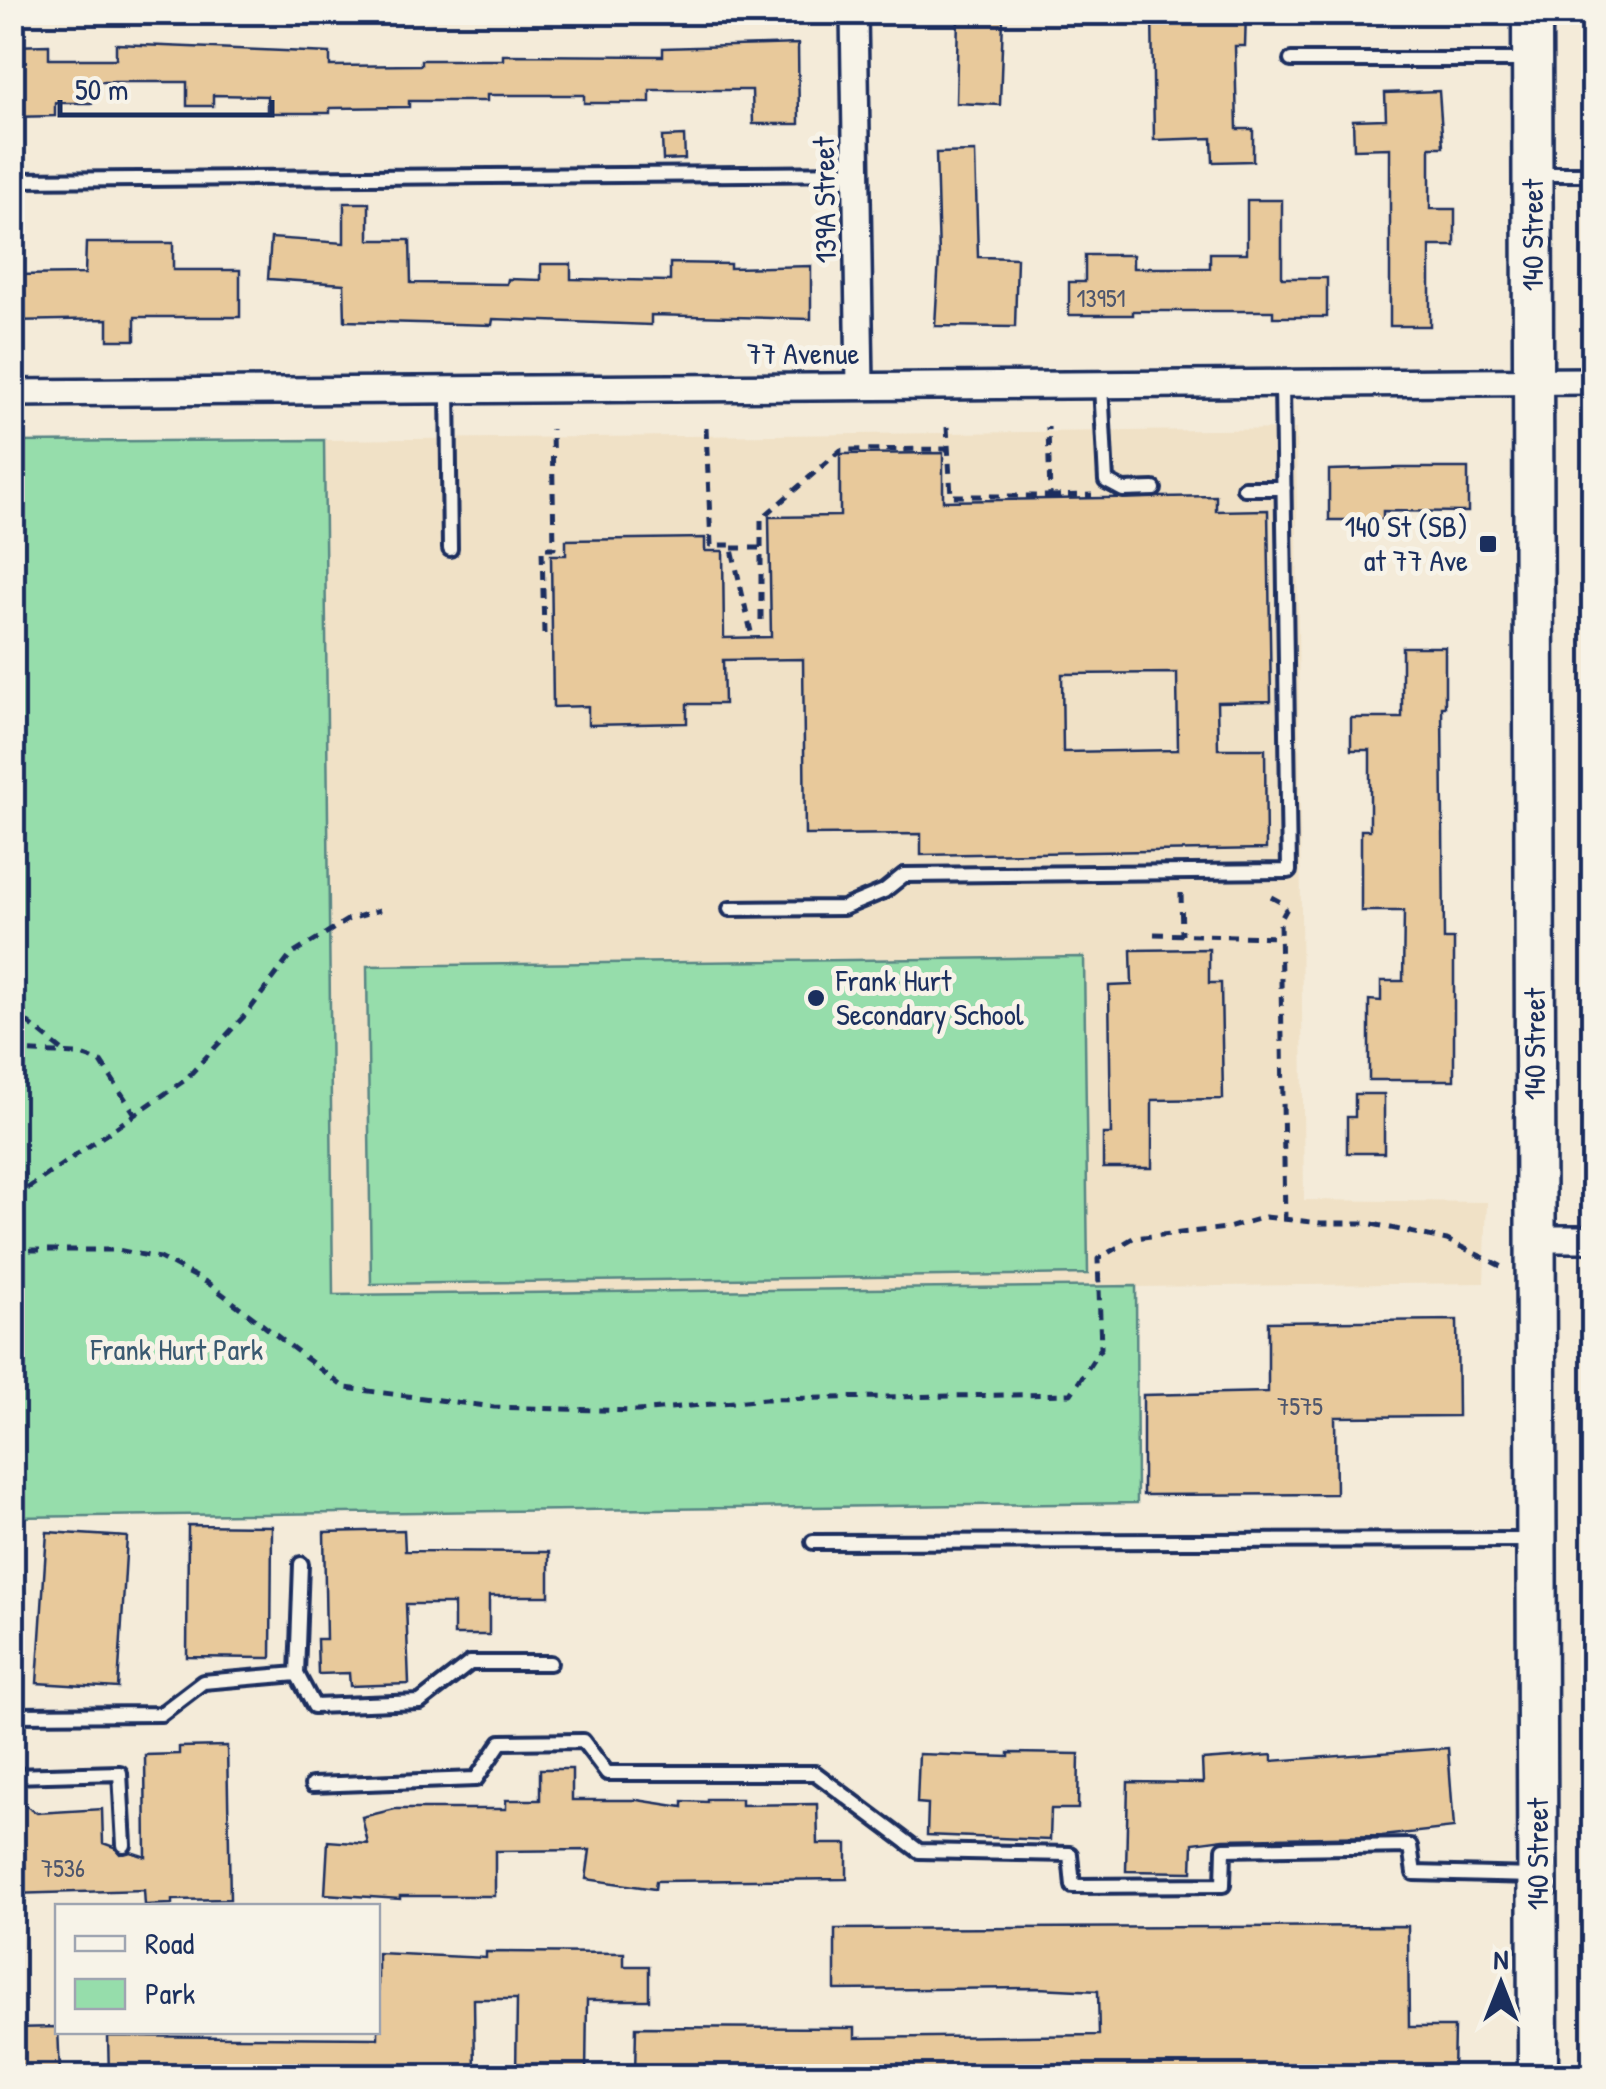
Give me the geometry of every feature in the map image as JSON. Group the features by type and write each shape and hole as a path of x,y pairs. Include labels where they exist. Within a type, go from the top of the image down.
{"main road":[{"name":"140 Street","path":"1532,12 1534,381 1526,1253 1537,1540 1538,2076"}],"street":[{"name":"139A Street","path":"854,12 860,386"},
{"name":"77 Avenue","path":"12,393 1594,381"},
{"path":"1526,1253 1594,1239"}],"lane":[{"path":"1292,60 1532,60"},
{"path":"12,180 857,173"},
{"path":"1533,174 1594,174"},
{"path":"730,908 844,908 884,891 904,875 1289,870 1282,384"},
{"path":"1101,385 1106,481 1123,490 1154,489"},
{"path":"448,388 450,550"},
{"path":"1244,488 1284,488"},
{"path":"813,1542 1537,1540"},
{"path":"301,1564 297,1674 314,1706 420,1702 470,1663 550,1663"},
{"path":"12,1678 13,1716 161,1714 203,1682 297,1674"},
{"path":"312,1785 476,1779 501,1742 584,1741 606,1773 815,1773 919,1851 1070,1854 1073,1886 1223,1885 1224,1849 1410,1846 1414,1873 1538,1876"},
{"path":"12,1776 120,1773 124,1845"}],"path":[{"path":"948,427 951,496 1100,495"},
{"path":"1048,427 1050,496"},
{"path":"706,428 710,545 760,548"},
{"path":"544,634 540,560 542,548 554,548 552,429"},
{"path":"762,620 762,519 841,450 948,449"},
{"path":"732,548 751,632"},
{"path":"1181,892 1182,935"},
{"path":"1271,897 1286,910 1280,921 1285,1219"},
{"path":"12,1198 184,1080 248,1012 291,955 346,920 380,910"},
{"path":"1154,934 1280,937"},
{"path":"12,1010 66,1054"},
{"path":"12,1051 78,1054 101,1062 135,1114"},
{"path":"12,1250 117,1250 160,1258 208,1283 345,1388 494,1408 638,1411 766,1400 1072,1394 1102,1348 1098,1259 1133,1238 1228,1228 1265,1216 1368,1223 1447,1240 1501,1267 1526,1253"}],"shaded area":[{"name":"Frank Hurt Secondary School","path":"1296,429 1304,1200 1487,1202 1484,1283 333,1296 324,440"}],"green space":[{"name":"Frank Hurt Park","path":"324,440 333,1295 1136,1286 1137,1503 13,1517 13,442"},
{"path":"1084,957 1088,1274 371,1284 367,966"}],"building":[{"path":"1152,12 1246,12 1245,46 1235,46 1237,129 1253,129 1253,161 1213,162 1212,138 1154,140"},
{"path":"958,16 1003,18 1000,105 956,103"},
{"path":"116,44 330,53 330,66 503,60 503,55 663,56 663,48 798,44 799,124 753,124 752,90 650,90 650,103 584,103 584,95 487,95 487,101 409,101 409,107 267,113 267,96 213,95 213,106 187,106 187,82 92,82 92,103 55,103 55,116 12,117 12,46 49,45 49,59 116,59"},
{"path":"1439,91 1443,147 1430,147 1430,209 1455,209 1455,246 1430,246 1430,326 1390,326 1390,148 1354,149 1353,120 1386,119 1385,93"},
{"path":"684,136 685,159 663,160 662,137"},
{"path":"975,152 978,257 1017,258 1015,327 935,326 939,257 936,153"},
{"path":"1247,200 1282,200 1282,278 1327,278 1327,317 1273,317 1273,311 1069,315 1069,282 1085,282 1085,255 1133,255 1133,268 1210,268 1210,253 1247,253"},
{"path":"344,203 369,203 369,240 410,240 411,283 507,284 508,279 541,280 541,264 571,264 571,279 670,281 670,263 730,264 730,268 811,266 811,319 651,315 651,325 493,319 492,325 345,321 344,284 268,279 271,238 344,243"},
{"path":"86,243 173,243 173,270 240,270 240,317 135,317 135,340 108,340 108,319 12,321 12,275 85,274"},
{"path":"943,453 943,501 1216,496 1216,511 1268,510 1271,701 1217,702 1218,749 1265,749 1266,849 921,855 921,834 805,835 803,659 723,660 724,704 687,704 687,723 588,725 588,706 553,707 551,555 566,555 566,540 705,538 705,551 723,551 724,638 771,637 769,517 840,516 840,454","holes":["1177,673 1178,750 1063,752 1062,674"]},
{"path":"1468,468 1468,512 1383,511 1383,520 1329,520 1329,470"},
{"path":"1402,647 1445,647 1444,939 1454,939 1454,1080 1369,1080 1369,1000 1381,1001 1381,981 1403,981 1404,911 1361,911 1361,830 1370,830 1370,750 1351,750 1351,718 1402,718"},
{"path":"1209,949 1209,983 1221,983 1223,1099 1152,1100 1152,1168 1103,1168 1103,1134 1111,1134 1109,986 1132,985 1131,950"},
{"path":"1355,1094 1384,1094 1384,1153 1347,1153 1347,1117 1355,1117"},
{"path":"1457,1320 1458,1416 1335,1417 1336,1494 1143,1495 1143,1395 1268,1392 1268,1322"},
{"path":"188,1525 272,1526 271,1658 187,1657"},
{"path":"404,1530 405,1551 549,1552 549,1596 489,1596 489,1635 454,1635 454,1604 406,1604 409,1684 350,1686 349,1673 318,1674 317,1639 326,1639 324,1532"},
{"path":"47,1532 127,1537 118,1688 37,1683"},
{"path":"227,1746 230,1899 145,1904 144,1890 12,1894 12,1797 37,1813 102,1809 103,1843 120,1854 131,1852 146,1857 145,1755 179,1754 179,1747"},
{"path":"1448,1748 1454,1828 1382,1836 1193,1843 1192,1872 1126,1871 1128,1782 1203,1783 1202,1760 1272,1755 1272,1761"},
{"path":"1009,1753 1079,1754 1078,1809 1051,1809 1050,1840 927,1835 928,1804 917,1803 919,1754 1009,1757"},
{"path":"540,1769 572,1769 572,1800 637,1800 683,1807 683,1801 707,1799 741,1799 741,1805 817,1804 818,1844 847,1844 847,1879 656,1881 655,1889 586,1879 590,1850 495,1851 495,1896 400,1899 325,1894 328,1841 368,1844 362,1817 395,1809 506,1809 506,1800 540,1800"},
{"path":"1408,1926 1409,2027 1454,2027 1453,2075 1248,2072 635,2076 636,2027 855,2028 855,2038 1099,2035 1098,1991 835,1990 835,1929"},
{"path":"486,1952 624,1953 624,1966 649,1966 649,2000 587,2000 586,2076 516,2076 517,1999 474,1999 475,2076 109,2076 108,2036 378,2038 380,1953 486,1958"},
{"path":"55,2027 60,2076 12,2076 12,2028"}],"place":[{"name":"140 St (SB) at 77 Ave","path":"1488,544"},
{"name":"Frank Hurt Secondary School","path":"816,998"}]}
